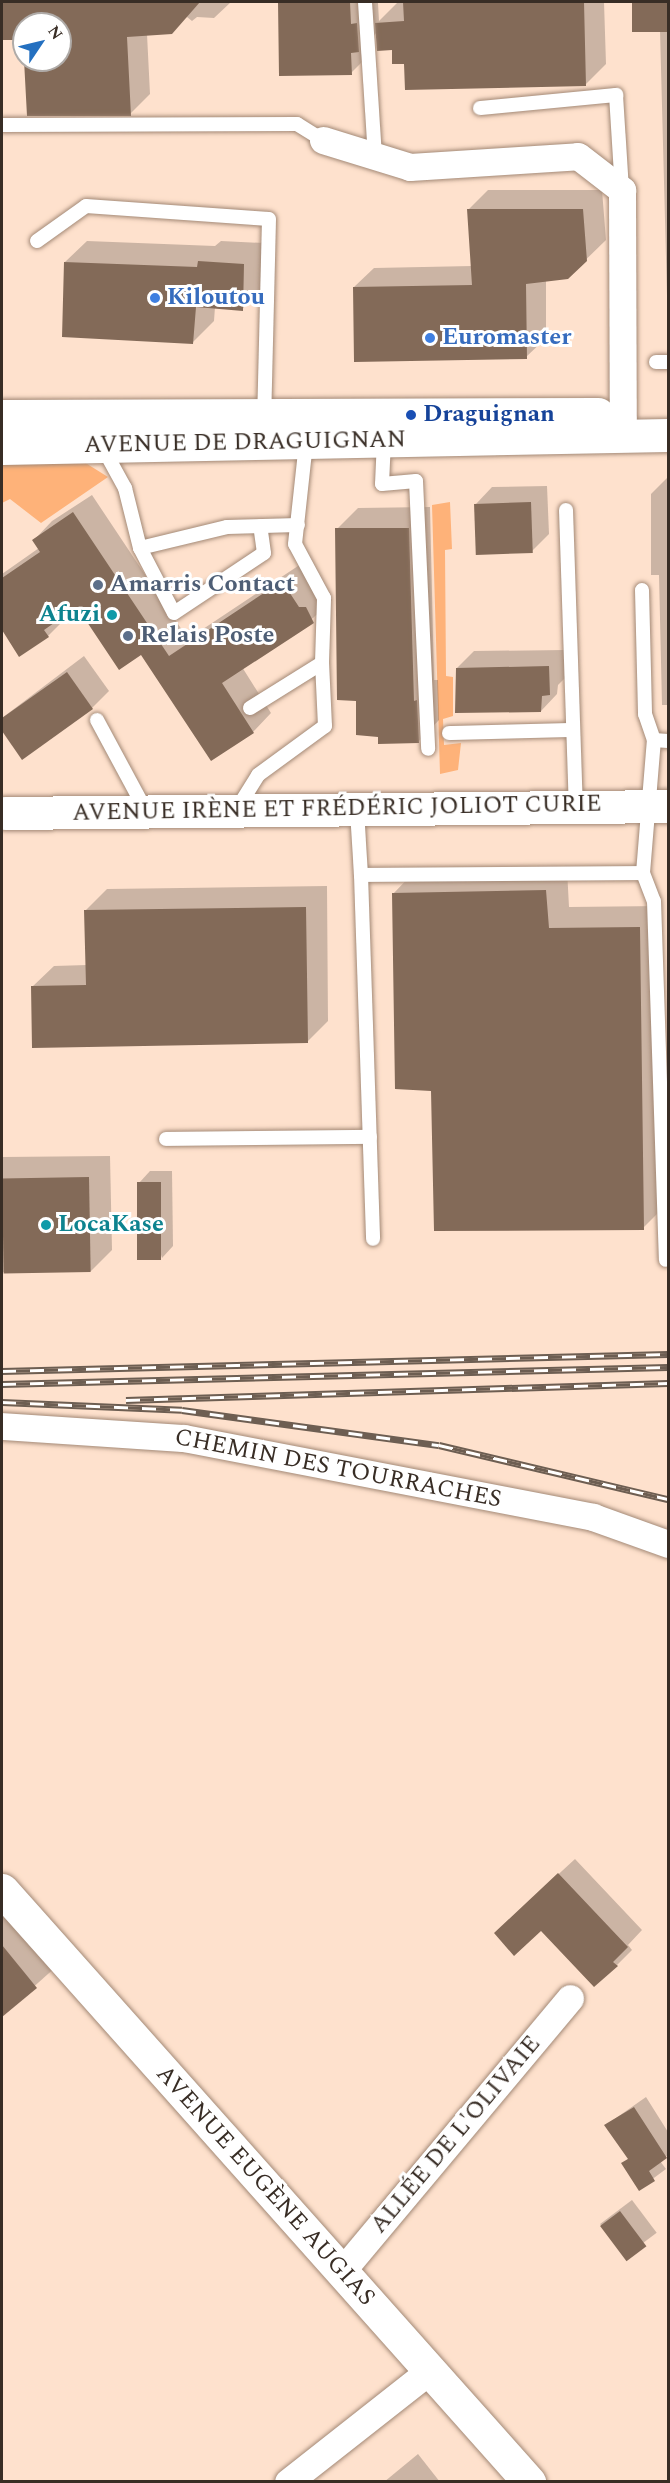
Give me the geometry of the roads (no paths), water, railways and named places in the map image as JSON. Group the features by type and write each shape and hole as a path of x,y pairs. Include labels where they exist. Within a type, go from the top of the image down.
{"main road":[{"name":"AVENUE DE DRAGUIGNAN","path":"624,425 669,413"},
{"name":"AVENUE DE DRAGUIGNAN","path":"2,416 263,430 624,425 669,435"},
{"name":"AVENUE DE DRAGUIGNAN","path":"2,448 102,446 263,430"},
{"name":"AVENUE IRÈNE ET FRÉDÉRIC JOLIOT CURIE","path":"3,812 659,806"},
{"name":"AVENUE EUGÈNE AUGIAS","path":"2,1890 529,2481"}],"street":[{"path":"323,140 410,167 578,156 622,190 624,425"},
{"name":"CHEMIN DES TOURRACHES","path":"2,1426 184,1438 593,1517 669,1544"},
{"name":"ALLÉE DE L'OLIVAIE","path":"341,2272 570,1998"},
{"path":"288,2481 429,2371"}],"lane":[{"path":"365,2 375,156"},
{"path":"480,108 616,95 622,190"},
{"path":"2,125 297,124 323,140"},
{"path":"37,241 86,206 269,219 263,430"},
{"path":"383,428 382,484 416,481 428,749"},
{"path":"236,811 258,775 325,726 322,663 324,598 295,544 306,430"},
{"path":"102,446 125,488 140,548 174,613 264,552 260,526"},
{"path":"566,510 576,807"},
{"path":"140,548 227,527 298,525"},
{"path":"642,590 645,714 654,740 659,806 643,873 654,901 666,1260"},
{"path":"250,708 322,663"},
{"path":"97,720 147,811"},
{"path":"449,734 573,730"},
{"path":"654,740 669,741"},
{"path":"357,810 373,1239"},
{"path":"361,875 643,873"},
{"path":"166,1139 370,1137"}],"railway":[{"path":"2,1371 668,1354"},
{"path":"2,1384 668,1367"},
{"path":"126,1400 668,1383"},
{"path":"2,1402 182,1410 439,1445 668,1499"}],"place":[{"name":"Kiloutou","path":"155,298"},
{"name":"Euromaster","path":"430,338"},
{"name":"Draguignan","path":"411,415"},
{"name":"Amarris Contact","path":"98,585"},
{"name":"Afuzi","path":"112,615"},
{"name":"Relais Poste","path":"128,636"},
{"name":"LocaKase","path":"46,1225"}]}
